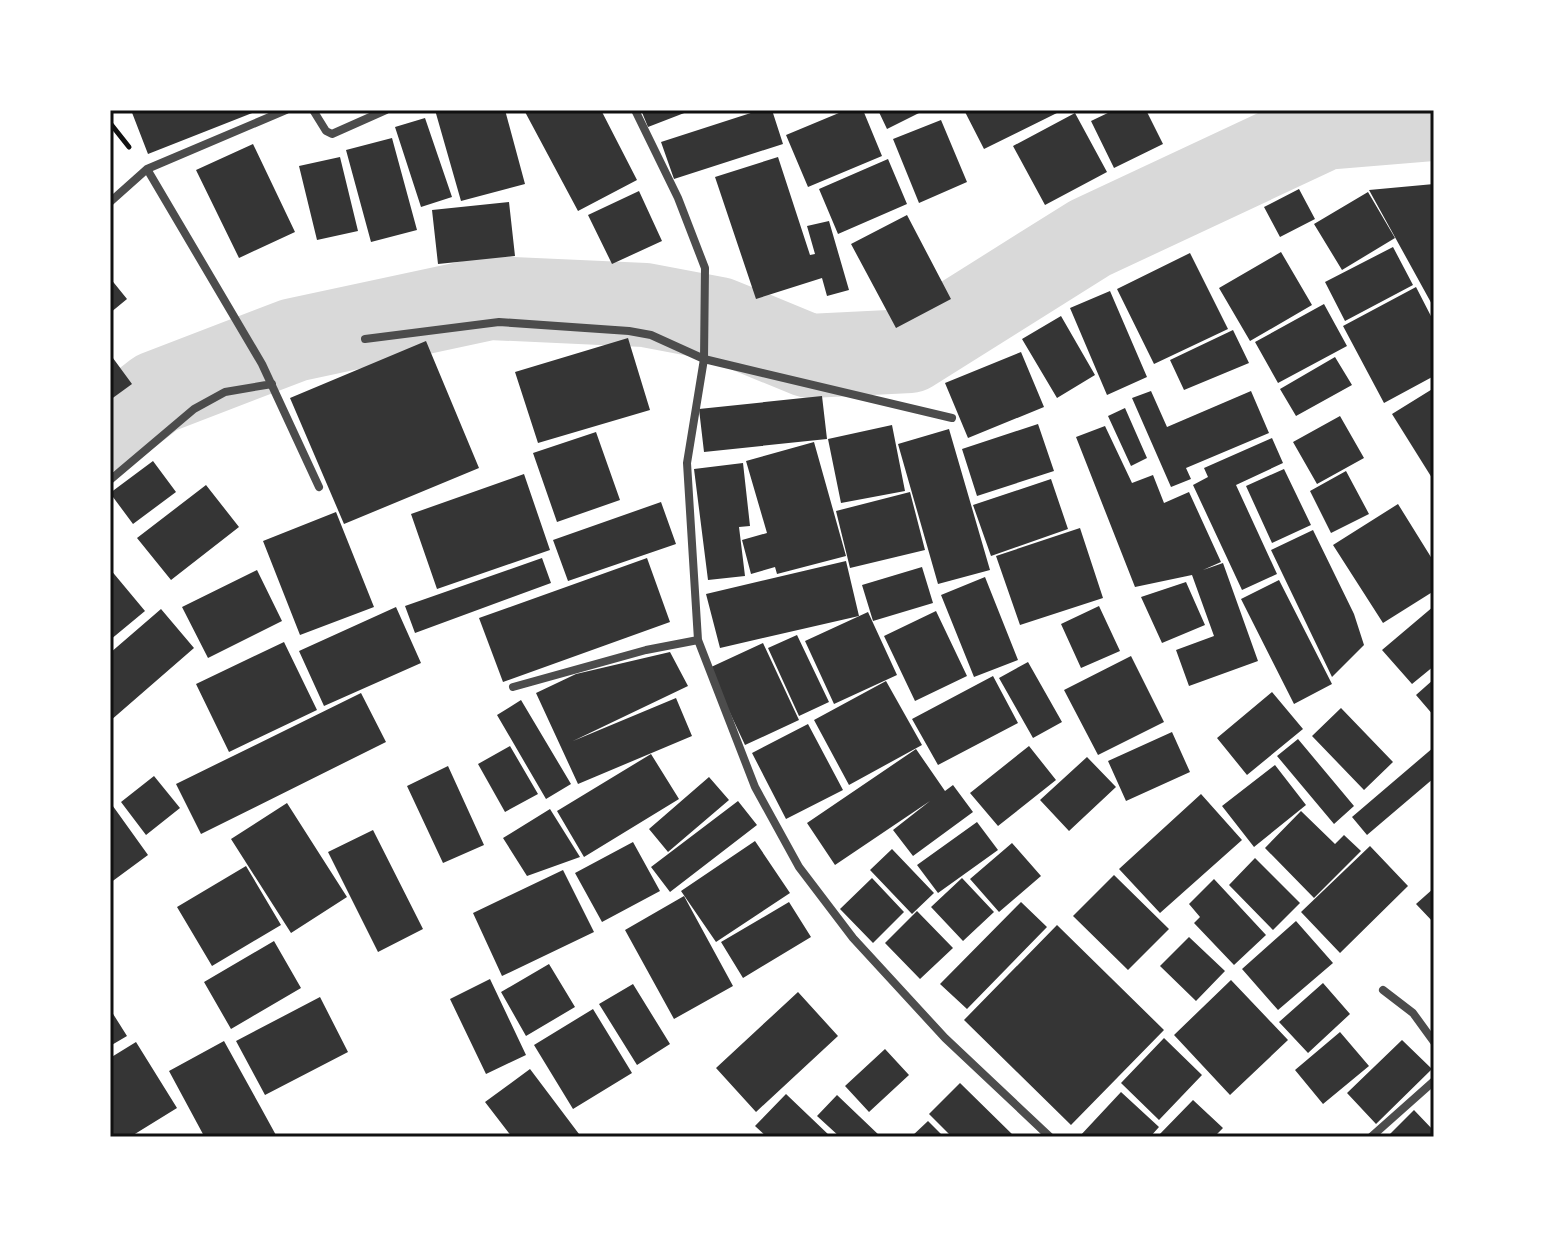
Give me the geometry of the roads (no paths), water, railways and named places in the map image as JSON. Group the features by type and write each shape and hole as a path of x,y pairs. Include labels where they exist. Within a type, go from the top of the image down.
{"street":[{"path":"110,202 147,169 286,110"},
{"path":"313,110 326,131 332,134 386,110"},
{"path":"635,110 678,198 705,268 706,344 687,463 698,640 755,787 799,867 853,938 945,1038 1050,1137"},
{"path":"147,169 262,364 319,487"},
{"path":"365,339 499,322 629,331 651,335 704,359 952,418"},
{"path":"110,480 194,409 225,392 272,384"},
{"path":"513,687 646,650 698,640"},
{"path":"1383,990 1413,1013 1434,1042"},
{"path":"1371,1137 1434,1081"}],"waterway":[{"path":"110,429 156,393 294,340 490,298 645,305 719,319 809,356 910,351 1090,238 1325,128 1434,119"}]}
